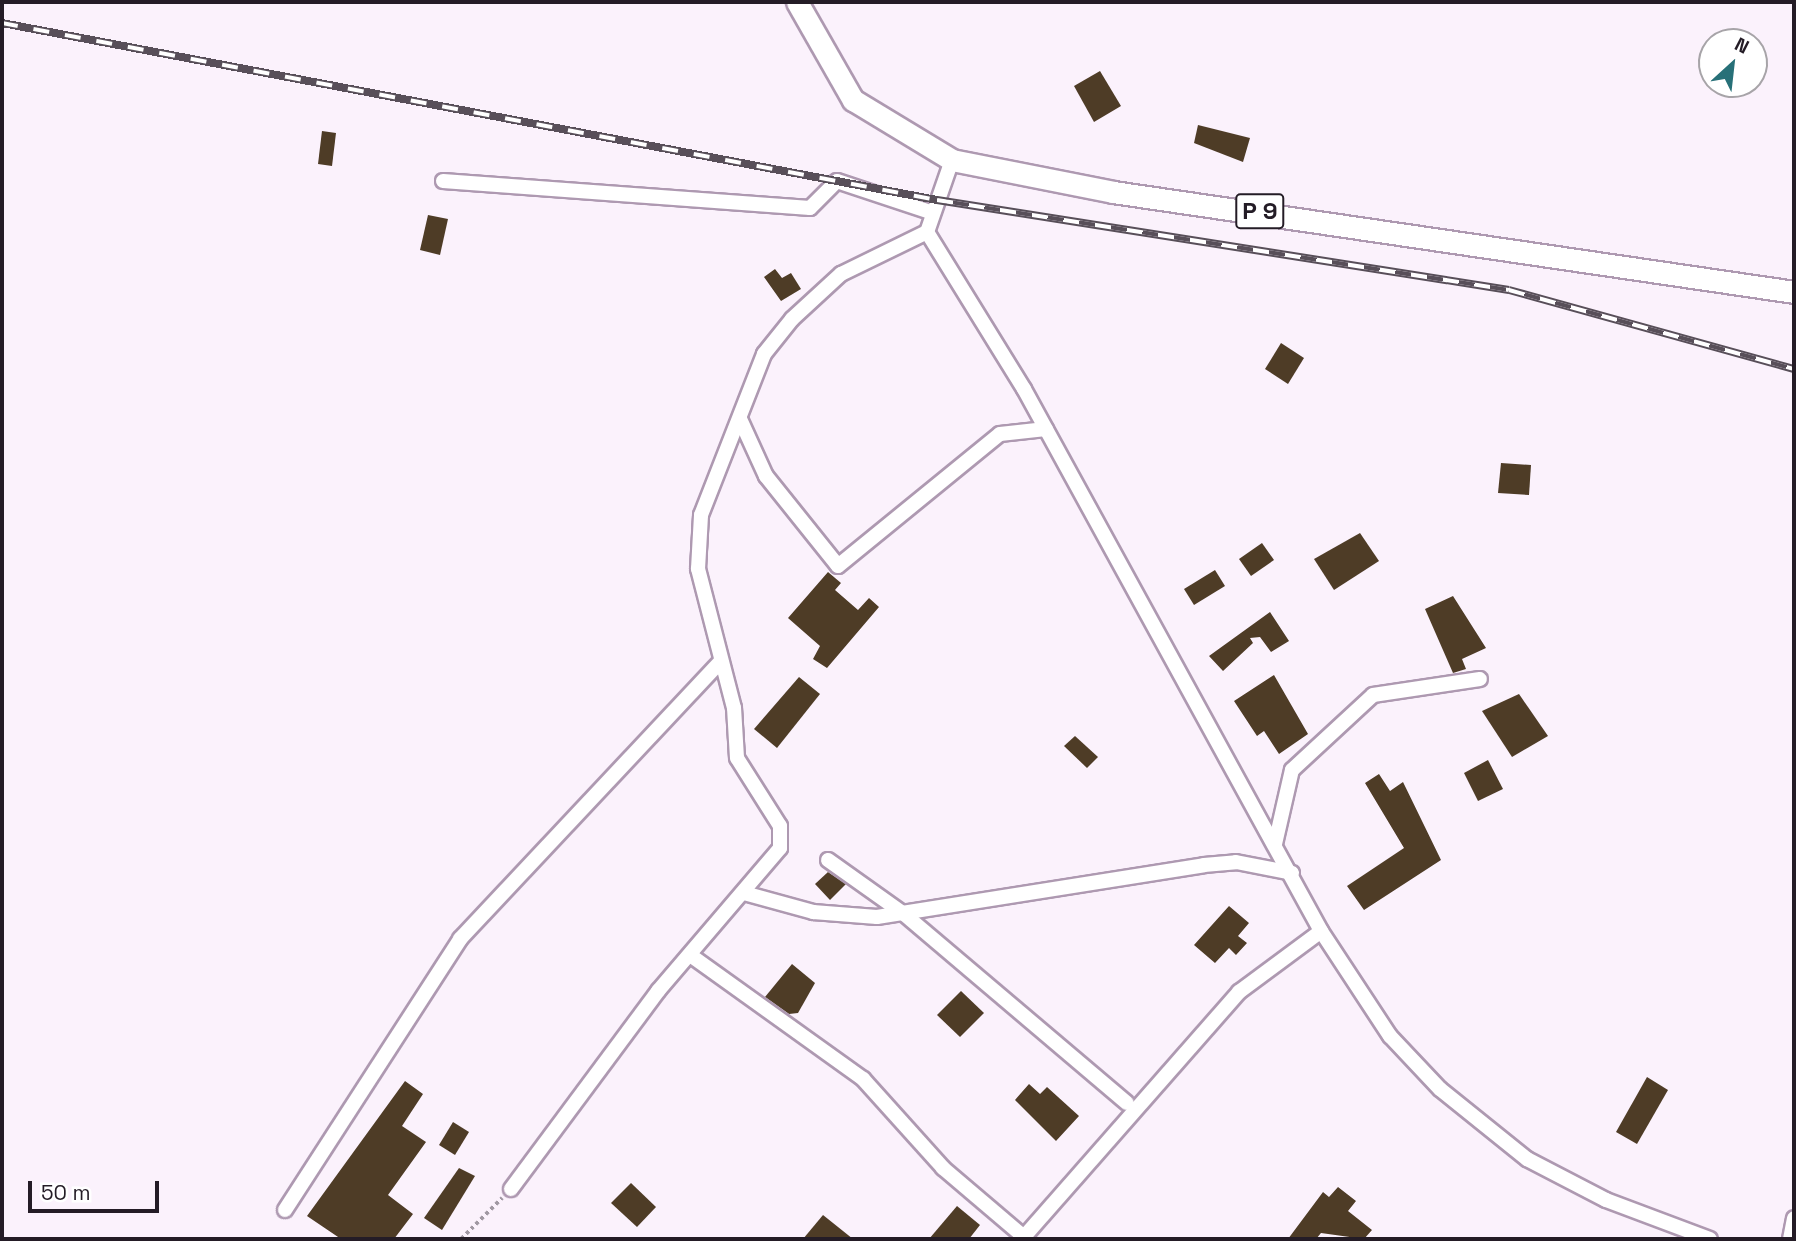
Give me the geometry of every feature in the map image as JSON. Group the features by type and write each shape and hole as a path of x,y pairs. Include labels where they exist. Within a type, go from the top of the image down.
{"main road":[{"name":"P 9","path":"797,2 853,100 952,160 1114,192 1794,292"}],"street":[{"path":"952,160 928,232 1046,429 1292,873 1321,931 1390,1037 1495,1135 1606,1200 1710,1239"},
{"path":"443,181 810,208 837,181 933,213"},
{"path":"511,1189 690,955 774,859 783,835 743,776 695,545 715,472 740,419 764,354 792,319 841,274 928,232"},
{"path":"740,419 766,476 838,566 1000,435 1046,429"},
{"path":"285,1210 460,939 721,661"},
{"path":"1275,844 1292,769 1373,695 1480,679"},
{"path":"828,860 904,914 1127,1103"},
{"path":"744,893 813,912 904,914 1204,865 1236,862 1292,873"},
{"path":"690,955 863,1079 943,1168 1023,1238 1239,992 1321,931"},
{"path":"1790,1239 1794,1218"}],"path":[{"path":"461,1239 511,1189"}],"building":[{"path":"1100,71 1121,106 1094,122 1074,86"},
{"path":"1198,125 1250,138 1243,162 1194,143"},
{"path":"322,131 336,133 332,166 318,164"},
{"path":"428,215 448,219 440,255 420,250"},
{"path":"775,269 782,278 791,273 801,289 781,301 764,277"},
{"path":"1281,343 1304,358 1288,384 1265,369"},
{"path":"1501,463 1531,465 1529,495 1498,493"},
{"path":"1360,533 1379,561 1334,590 1314,559"},
{"path":"1262,543 1274,560 1251,576 1239,559"},
{"path":"1215,570 1225,586 1194,605 1184,589"},
{"path":"828,572 841,583 835,590 858,610 869,598 879,607 827,668 813,659 820,646 788,618"},
{"path":"1453,596 1486,648 1462,659 1466,669 1453,673 1425,609"},
{"path":"1270,612 1289,641 1271,652 1260,637 1250,638 1253,643 1223,671 1209,656"},
{"path":"1274,675 1308,734 1279,754 1264,731 1257,736 1234,701"},
{"path":"799,677 820,694 777,748 754,729"},
{"path":"1519,694 1548,736 1512,757 1482,711"},
{"path":"1075,736 1098,757 1087,768 1064,746"},
{"path":"1488,760 1503,789 1478,801 1464,773"},
{"path":"1379,774 1390,791 1403,782 1441,860 1364,910 1347,886 1404,848 1365,783"},
{"path":"828,872 846,884 830,900 815,884"},
{"path":"1229,906 1249,923 1238,936 1247,943 1236,955 1229,948 1215,963 1194,945"},
{"path":"792,964 815,983 798,1013 789,1014 765,997"},
{"path":"961,991 984,1013 960,1037 937,1015"},
{"path":"1647,1077 1668,1090 1637,1144 1616,1132"},
{"path":"405,1081 423,1094 402,1126 426,1142 388,1195 413,1214 394,1239 341,1239 307,1216"},
{"path":"1029,1084 1040,1094 1047,1087 1079,1116 1056,1141 1015,1100"},
{"path":"453,1122 469,1132 455,1155 439,1145"},
{"path":"459,1168 475,1176 442,1230 424,1218"},
{"path":"631,1183 656,1207 637,1227 611,1203"},
{"path":"1338,1187 1356,1201 1348,1211 1372,1230 1364,1239 1321,1233 1316,1239 1288,1239 1323,1192 1329,1197"},
{"path":"957,1206 980,1225 969,1239 929,1239"},
{"path":"823,1215 853,1239 803,1239"}],"railway":[{"path":"2,23 937,200 1509,290 1794,369"}]}
